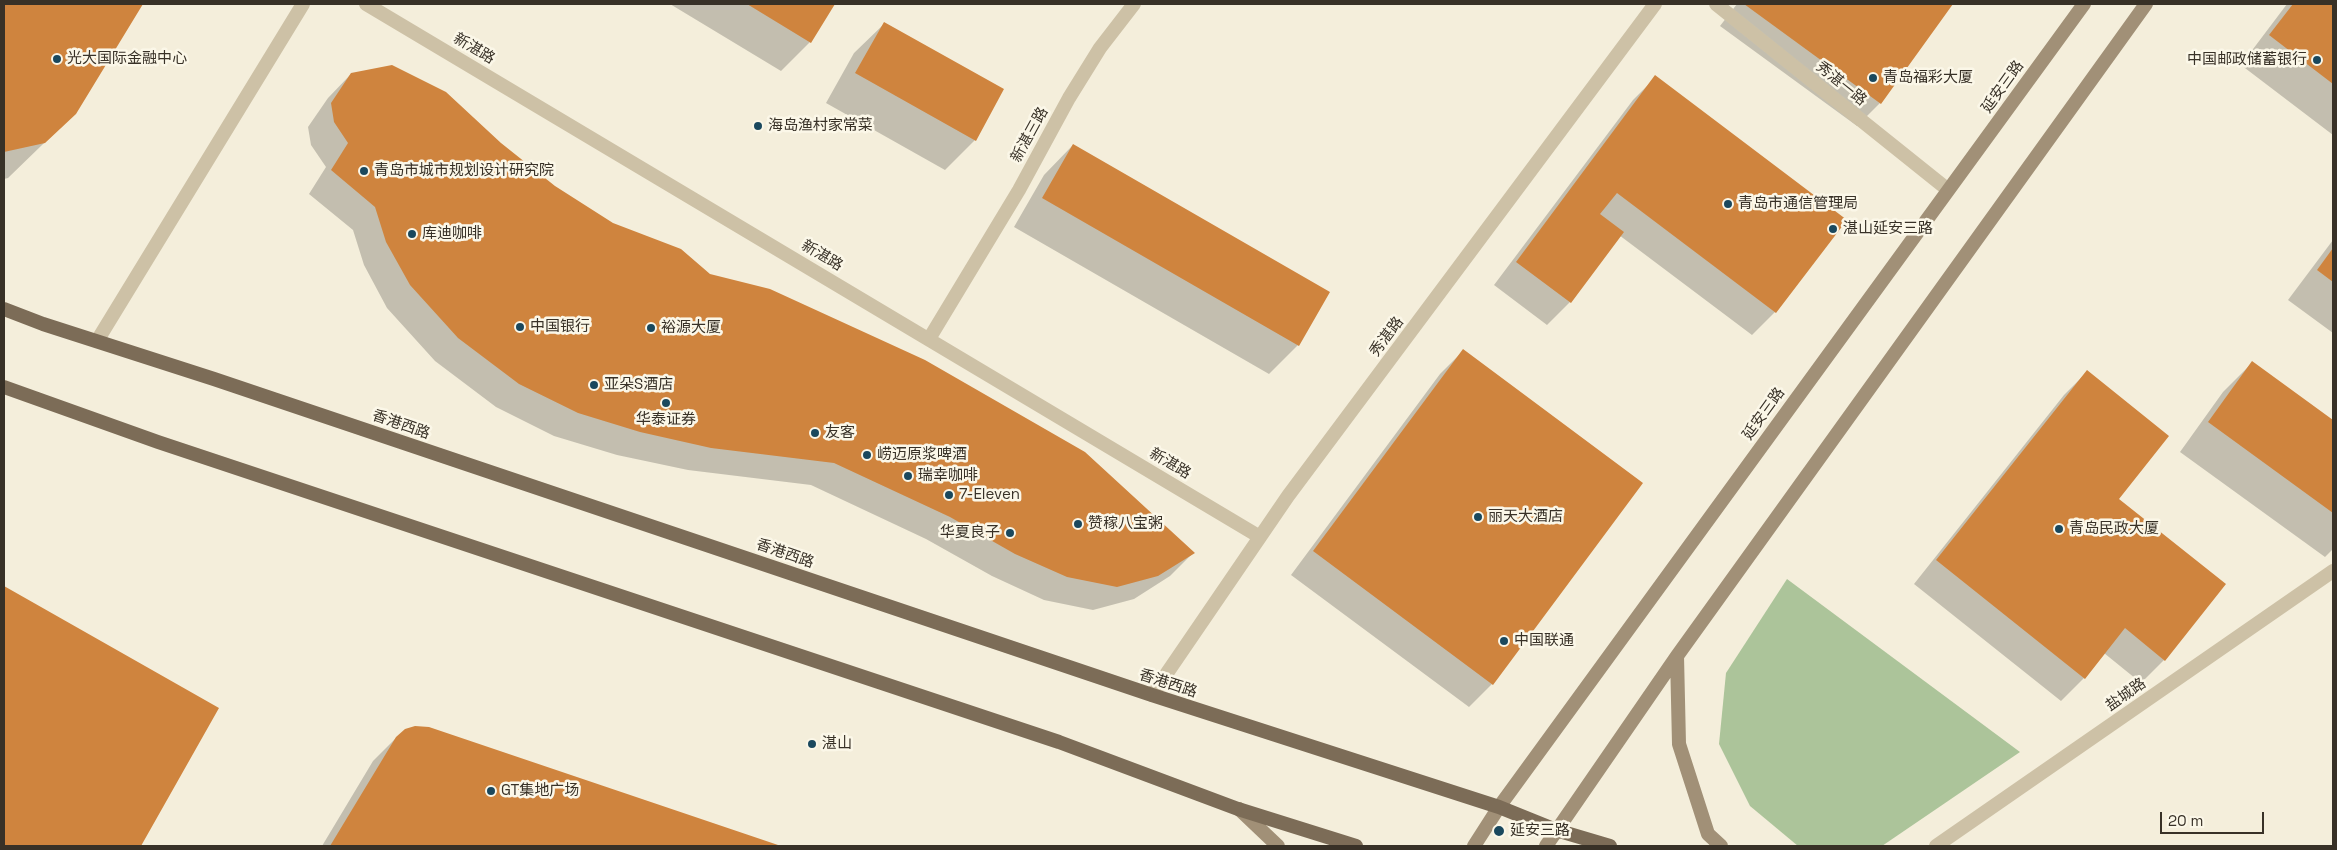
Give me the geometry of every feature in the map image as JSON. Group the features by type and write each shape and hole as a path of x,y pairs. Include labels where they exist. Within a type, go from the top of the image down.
{"main road":[{"name":"延安三路","path":"1474,846 1499,807 2084,4"},
{"path":"1546,846 1677,656 2146,4"},
{"name":"香港西路","path":"4,309 43,324 214,379 1152,695 1499,807 1556,830 1610,846"},
{"path":"4,387 166,444 1059,742 1238,809 1356,846"},
{"path":"1677,656 1679,744 1708,834 1721,846"},
{"path":"1238,809 1278,846"}],"street":[{"path":"97,341 303,4"},
{"name":"新湛路","path":"366,4 1260,537"},
{"name":"新湛三路","path":"929,339 1019,190 1069,98 1100,48 1134,4"},
{"name":"秀湛路","path":"1152,695 1294,488 1655,4"},
{"name":"秀湛一路","path":"1716,4 1947,190"},
{"name":"盐城路","path":"1936,846 2333,571"}],"green space":[{"path":"1787,579 2020,752 1882,846 1798,846 1750,806 1719,744 1726,673"}],"building":[{"name":"光大国际金融中心","path":"4,4 143,4 76,114 45,143 4,152"},
{"path":"747,4 835,4 811,43"},
{"name":"青岛福彩大厦","path":"1744,4 1953,4 1881,104"},
{"name":"中国邮政储蓄银行","path":"2293,4 2333,4 2333,84 2269,35"},
{"path":"884,22 1004,89 976,141 855,73"},
{"name":"裕源大厦","path":"392,65 446,92 501,143 555,186 613,223 681,249 710,274 770,289 925,360 1085,452 1195,553 1158,576 1117,587 1067,577 1015,554 950,517 834,463 711,448 640,432 578,413 519,384 458,338 410,285 386,242 375,207 331,170 348,143 334,122 331,103 351,73"},
{"name":"青岛市通信管理局","path":"1655,75 1847,220 1776,313 1617,193 1600,214 1624,232 1571,303 1516,262"},
{"path":"1073,144 1330,292 1299,346 1042,198"},
{"path":"2333,248 2333,282 2317,270"},
{"name":"丽天大酒店","path":"1463,349 1643,483 1493,685 1313,551"},
{"path":"2252,361 2333,420 2333,513 2208,422"},
{"name":"青岛民政大厦","path":"2087,370 2169,436 2119,499 2226,584 2165,661 2125,628 2085,679 1936,560"},
{"path":"4,586 219,708 141,846 4,846"},
{"name":"GT集地广场","path":"415,726 429,727 781,846 330,846 396,737 405,729"}],"place":[{"name":"光大国际金融中心","path":"57,59"},
{"name":"中国邮政储蓄银行","path":"2317,60"},
{"name":"青岛福彩大厦","path":"1873,78"},
{"name":"海岛渔村家常菜","path":"758,126"},
{"name":"青岛市城市规划设计研究院","path":"364,171"},
{"name":"青岛市通信管理局","path":"1728,204"},
{"name":"湛山延安三路","path":"1833,229"},
{"name":"库迪咖啡","path":"412,234"},
{"name":"中国银行","path":"520,327"},
{"name":"裕源大厦","path":"651,328"},
{"name":"亚朵S酒店","path":"594,385"},
{"name":"华泰证券","path":"666,403"},
{"name":"友客","path":"815,433"},
{"name":"崂迈原浆啤酒","path":"867,455"},
{"name":"瑞幸咖啡","path":"908,476"},
{"name":"7-Eleven","path":"949,495"},
{"name":"丽天大酒店","path":"1478,517"},
{"name":"赞稼八宝粥","path":"1078,524"},
{"name":"青岛民政大厦","path":"2059,529"},
{"name":"华夏良子","path":"1010,533"},
{"name":"中国联通","path":"1504,641"},
{"name":"湛山","path":"812,744"},
{"name":"GT集地广场","path":"491,791"},
{"name":"延安三路","path":"1499,831"}]}
